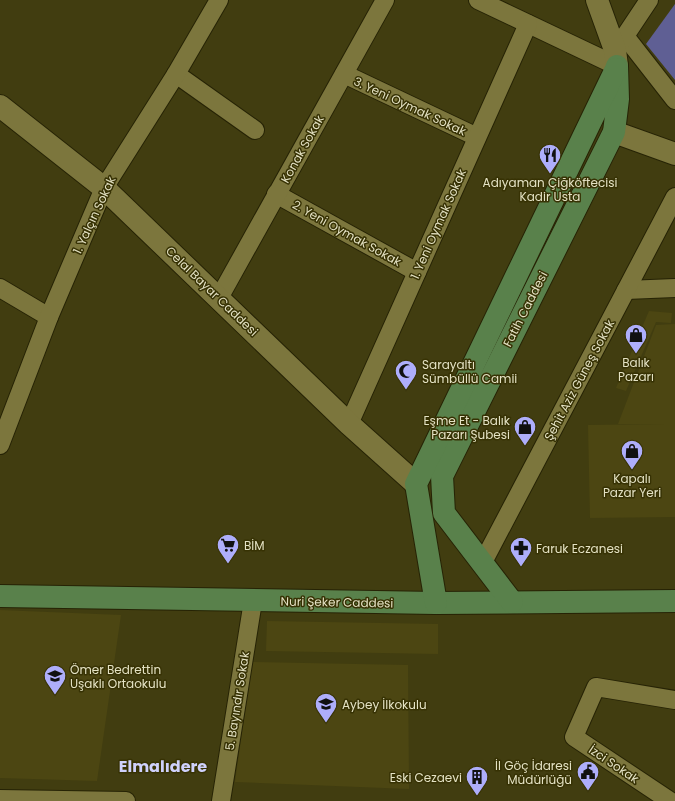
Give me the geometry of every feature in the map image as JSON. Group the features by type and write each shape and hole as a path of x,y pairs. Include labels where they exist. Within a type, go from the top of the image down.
{"main road":[{"name":"Fatih Caddesi","path":"512,602 444,512 442,476 614,132 618,99 619,51"},
{"name":"Fatih Caddesi","path":"416,484 619,51"},
{"path":"416,484 436,603"},
{"name":"Nuri Şeker Caddesi","path":"0,596 436,603 675,601"}],"street":[{"name":"1. Yalçın Sokak","path":"0,445 49,317 104,188 176,74 218,0"},
{"name":"Konak Sokak","path":"219,298 385,0"},
{"path":"478,0 528,24 619,51 675,100"},
{"name":"Fatih Caddesi","path":"596,0 619,51"},
{"path":"619,51 649,0"},
{"name":"1. Yeni Oymak Sokak","path":"349,424 528,24"},
{"path":"176,74 255,130"},
{"name":"3. Yeni Oymak Sokak","path":"344,74 477,137"},
{"name":"Celal Bayar Caddesi","path":"0,106 104,188 349,424 416,484"},
{"path":"614,132 675,154"},
{"name":"2. Yeni Oymak Sokak","path":"276,194 417,272"},
{"name":"Şehit Aziz Güneş Sokak","path":"482,564 626,290 667,229 675,197"},
{"path":"0,288 49,317"},
{"path":"626,290 675,288"},
{"name":"5. Bayındır Sokak","path":"222,801 253,601"},
{"name":"İzci Sokak","path":"670,801 574,737 596,687 675,700"},
{"path":"0,799 126,801"}],"shaded area":[{"path":"675,4 675,80 646,44"},
{"name":"Balık Pazarı","path":"649,311 672,313 671,323 656,322 626,391 616,388"},
{"name":"Kapalı Pazar Yeri","path":"675,324 675,517 590,518 588,425 664,424 618,424 656,325"},
{"name":"Ömer Bedrettin Uşaklı Ortaokulu","path":"0,610 121,615 97,781 0,778"},
{"path":"267,621 438,624 438,654 266,651"},
{"name":"Aybey İlkokulu","path":"252,662 408,665 409,789 235,782"}],"place":[{"name":"Adıyaman Çiğköftecisi Kadir Usta","path":"550,174"},
{"name":"Balık Pazarı","path":"636,354"},
{"name":"Sarayaltı Sümbüllü Camii","path":"406,390"},
{"name":"Eşme Et - Balık Pazarı Şubesi","path":"525,446"},
{"name":"Kapalı Pazar Yeri","path":"632,470"},
{"name":"BİM","path":"228,564"},
{"name":"Faruk Eczanesi","path":"521,568"},
{"name":"Ömer Bedrettin Uşaklı Ortaokulu","path":"55,696"},
{"name":"Aybey İlkokulu","path":"326,724"},
{"name":"İl Göç İdaresi Müdürlüğü","path":"588,792"},
{"name":"Eski Cezaevi","path":"477,796"}],"district":[{"name":"Elmalıdere","path":"163,766"}]}
